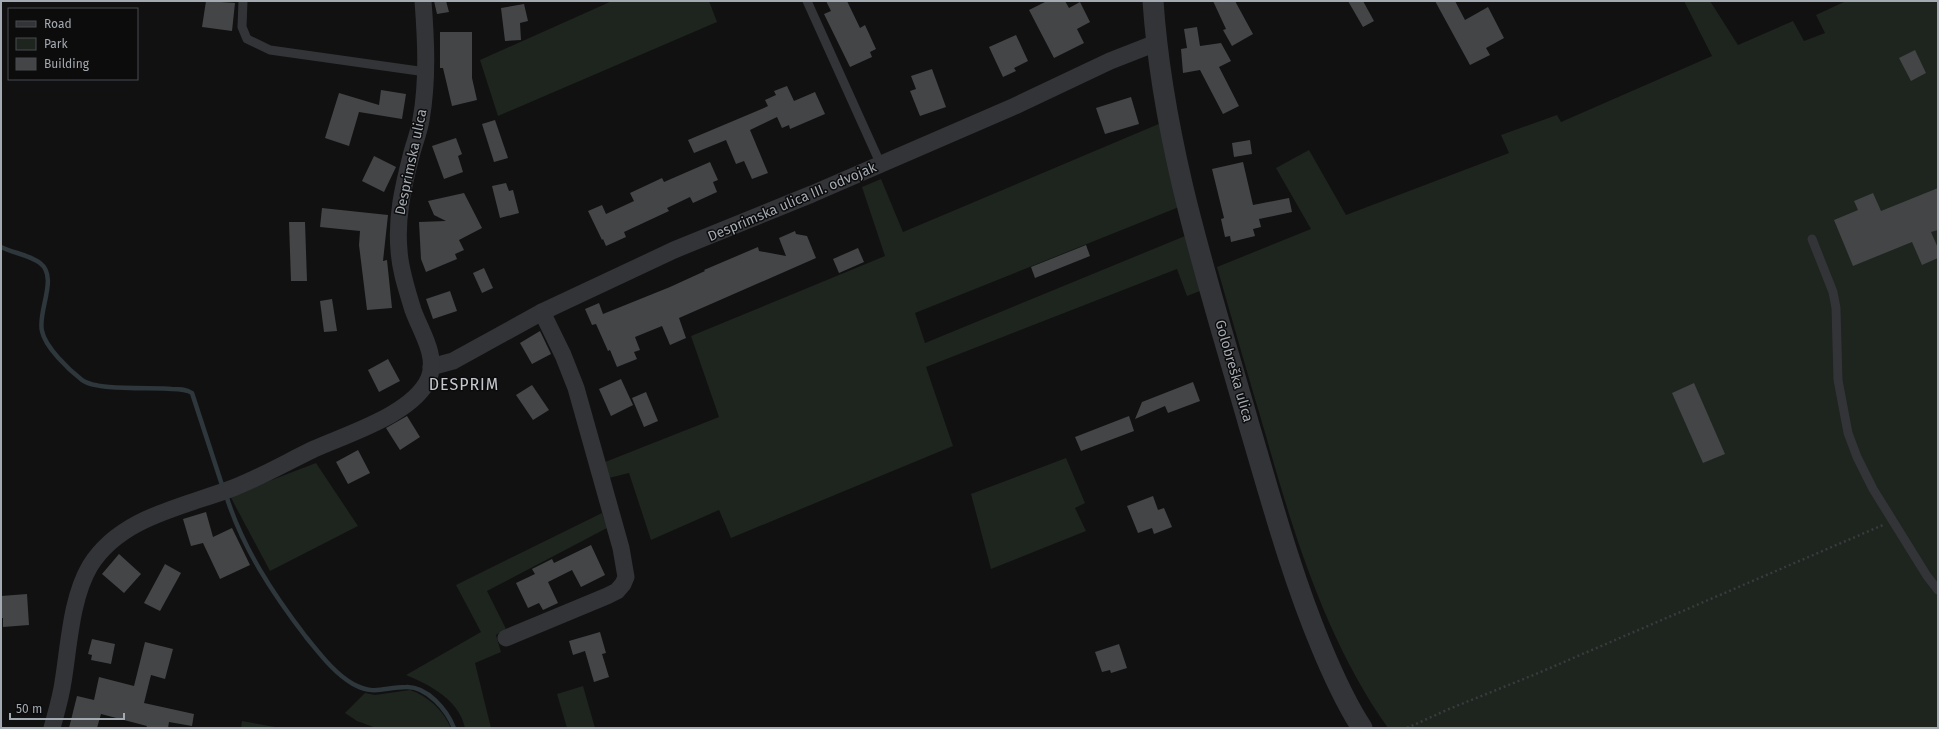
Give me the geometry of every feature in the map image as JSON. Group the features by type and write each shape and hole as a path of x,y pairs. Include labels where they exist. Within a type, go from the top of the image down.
{"street":[{"name":"Desprimska ulica","path":"423,1 426,72 421,121 403,186 398,231 401,269 414,312 429,349 431,367"},
{"name":"Golobreška ulica","path":"1153,1 1156,43 1165,105 1194,234 1286,550 1310,618 1340,690 1362,728"},
{"name":"Desprimska ulica III. odvojak","path":"431,367 454,361 542,312 674,250 881,165 1015,106 1110,61 1156,43"},
{"path":"506,638 617,591 623,584 626,577 621,548 576,388 563,355 542,312"},
{"path":"52,728 63,685 76,604 82,583 90,566 110,543 152,516 234,487 317,448 370,426 398,410 415,396 430,376 431,367"}],"lane":[{"path":"243,1 242,27 247,39 270,50 426,72"},
{"path":"807,1 881,165"},
{"path":"1812,239 1833,292 1836,308 1838,380 1848,432 1857,457 1873,489 1927,576 1938,590"}],"path":[{"path":"1407,728 1893,520"}],"green space":[{"path":"612,1 709,1 717,22 498,116 480,60"},
{"path":"1684,1 1710,1 1738,45 1793,21 1804,41 1825,33 1816,15 1846,1 1938,1 1938,728 1388,728 1366,695 1347,660 1330,624 1301,550 1288,512 1217,267 1311,229 1276,168 1309,150 1346,215 1509,153 1501,135 1557,115 1561,122 1712,56"},
{"path":"1161,123 1179,207 915,313 925,343 1185,236 1200,291 1187,296 1177,269 926,367 953,446 731,538 719,510 651,540 629,473 605,479 600,464 719,417 691,336 885,256 862,187 881,179 903,232"},
{"path":"1066,458 1085,503 1075,508 1086,531 991,569 971,494"},
{"path":"316,463 358,526 270,571 230,496"},
{"path":"602,513 607,528 487,591 506,629 496,635 501,652 475,663 491,728 465,728 457,709 450,702 434,689 406,675 481,632 456,585"},
{"path":"583,686 595,728 567,728 557,694"},
{"path":"410,690 423,696 434,704 444,715 451,728 376,728 357,721 345,713 365,693 375,695"},
{"path":"242,721 281,728 241,728"}],"building":[{"path":"206,1 235,3 232,31 202,27"},
{"path":"434,1 446,1 449,12 437,14"},
{"path":"826,1 847,1 860,28 865,25 876,49 870,52 872,57 850,67 824,14 831,11"},
{"path":"1047,1 1065,1 1069,8 1080,2 1090,22 1077,29 1084,43 1054,58 1029,10"},
{"path":"1213,1 1235,1 1253,34 1232,46 1223,30 1226,29"},
{"path":"1348,1 1363,1 1374,21 1363,27"},
{"path":"1435,1 1455,1 1465,20 1488,7 1504,38 1486,48 1490,55 1470,65"},
{"path":"524,4 528,21 520,23 521,40 505,41 501,8"},
{"path":"1197,27 1200,46 1221,43 1231,61 1219,67 1239,106 1223,114 1200,70 1183,73 1181,49 1187,48 1184,29"},
{"path":"440,32 472,32 472,78 477,100 452,106 443,68 440,68"},
{"path":"1016,35 1028,61 1014,68 1016,71 1003,77 989,47"},
{"path":"1915,50 1926,73 1911,81 1899,58"},
{"path":"932,69 946,107 920,116 910,91 916,89 911,76"},
{"path":"787,86 794,101 815,92 825,114 790,129 789,125 782,128 777,117 750,130 768,173 752,179 744,161 736,164 726,140 694,153 688,140 768,106 765,100 776,95 774,91"},
{"path":"381,90 406,94 402,119 359,112 349,146 325,138 339,93 379,105"},
{"path":"1131,97 1139,124 1105,134 1096,108"},
{"path":"495,120 508,158 494,162 482,124"},
{"path":"456,138 462,154 458,156 463,172 444,179 432,146"},
{"path":"1250,140 1252,154 1234,157 1232,143"},
{"path":"374,156 396,167 384,192 362,181"},
{"path":"710,162 718,180 713,182 717,192 693,203 690,197 667,208 669,211 624,232 626,237 606,246 588,211 602,205 606,214 634,201 630,193 662,178 664,182"},
{"path":"1243,162 1253,205 1289,198 1292,212 1259,219 1261,227 1253,229 1255,236 1231,242 1230,236 1225,237 1221,219 1224,218 1212,169"},
{"path":"506,183 509,191 513,190 519,213 500,218 492,186"},
{"path":"1938,188 1938,230 1931,232 1938,248 1938,258 1922,265 1912,242 1853,266 1834,220 1858,210 1854,201 1873,193 1881,211"},
{"path":"464,193 482,228 459,240 464,250 455,254 457,259 426,272 421,259 419,222 446,221 434,215 428,201"},
{"path":"322,208 388,215 383,261 387,260 392,308 367,310 359,245 360,231 320,227"},
{"path":"289,222 305,222 307,281 291,281"},
{"path":"795,231 796,234 807,236 816,258 679,318 686,338 670,345 662,326 635,337 640,350 634,352 637,359 617,367 596,324 592,325 585,309 599,303 603,314 670,287 705,271 704,270 758,247 759,251 786,256 779,238"},
{"path":"1086,245 1090,256 1035,278 1031,267"},
{"path":"858,248 864,262 839,273 833,259"},
{"path":"484,268 493,288 482,293 473,273"},
{"path":"450,291 457,311 433,319 426,299"},
{"path":"332,299 337,331 324,332 320,301"},
{"path":"540,331 551,354 532,364 520,343"},
{"path":"388,359 400,381 379,392 368,370"},
{"path":"621,379 633,405 611,416 599,389"},
{"path":"1193,382 1200,401 1168,413 1165,406 1135,419 1142,402"},
{"path":"1694,383 1725,454 1703,463 1672,393"},
{"path":"532,385 549,410 533,420 516,395"},
{"path":"646,392 658,421 644,427 632,398"},
{"path":"407,416 420,437 400,450 386,428"},
{"path":"1129,416 1134,431 1081,451 1075,437"},
{"path":"358,450 370,473 348,484 336,462"},
{"path":"1153,496 1158,510 1164,508 1172,527 1154,534 1152,528 1138,533 1127,506"},
{"path":"206,512 213,537 232,528 250,565 220,579 203,543 191,546 183,519"},
{"path":"591,545 605,575 581,587 572,570 548,582 558,603 543,610 539,603 528,608 516,583 535,574 532,569 552,559 554,563"},
{"path":"119,554 141,574 124,593 102,574"},
{"path":"165,564 181,573 160,611 144,603"},
{"path":"27,594 29,625 3,627 3,618 1,618 1,596"},
{"path":"600,632 606,653 602,654 609,677 594,682 585,651 573,655 569,641"},
{"path":"92,639 115,644 111,664 91,660 92,655 88,654"},
{"path":"145,642 173,649 165,679 151,675 144,703 194,714 192,726 169,722 168,728 146,728 147,726 101,714 97,728 69,728 77,696 94,700 99,677 134,686"},
{"path":"1119,644 1127,668 1111,673 1110,670 1102,672 1095,652"}],"waterway":[{"path":"1,247 36,260 45,269 48,277 48,286 42,314 42,331 48,344 58,358 82,380 99,386 180,389 192,393 223,488"},
{"path":"226,495 241,533 270,587 306,637 333,669 346,680 367,690 380,690 398,687 421,690 435,700 451,721 454,728"}],"district":[{"name":"DESPRIM","path":"464,384"}]}
